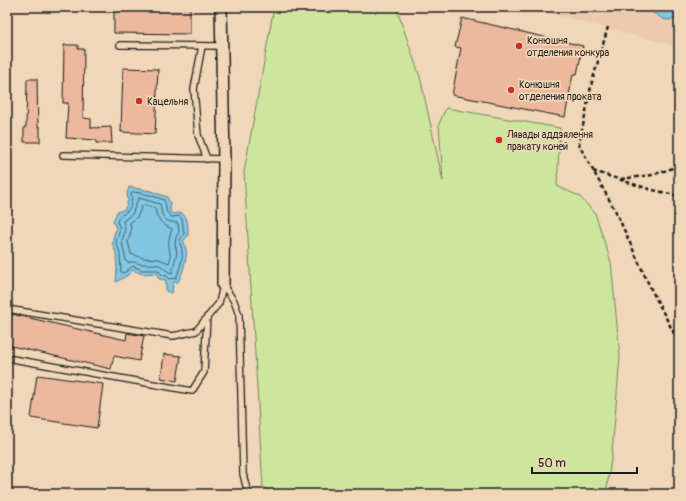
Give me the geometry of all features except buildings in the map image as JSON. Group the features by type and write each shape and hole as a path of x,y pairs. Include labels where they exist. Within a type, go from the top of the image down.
{"street":[{"path":"222,7 224,159 223,285"}],"lane":[{"path":"120,45 222,46"},
{"path":"202,46 194,89 198,135 207,159"},
{"path":"63,155 224,159"},
{"path":"7,309 173,336 196,331 219,303 223,285"},
{"path":"223,285 234,301 239,315 243,474 247,490 250,494"},
{"path":"7,358 192,391 204,372 207,317"}],"path":[{"path":"608,26 592,82 579,145 616,212 650,287 679,342"},
{"path":"619,179 652,175 679,166"},
{"path":"594,171 679,196"},
{"path":"677,494 679,479"}],"shaded area":[{"path":"526,7 679,7 679,47"}],"green space":[{"path":"274,7 396,7 420,77 443,181 439,124 446,108 560,128 557,186 579,196 595,213 611,262 620,357 612,453 606,494 276,494 263,487 244,172"}],"water":[{"path":"648,7 679,7 679,19 665,20 647,9"},
{"path":"129,187 151,191 167,197 170,203 170,212 185,216 188,227 188,236 184,240 186,249 185,261 180,279 178,282 174,282 173,284 172,293 166,291 166,280 159,279 157,273 142,274 133,270 128,275 116,282 116,253 112,242 116,228 113,221 117,212 125,209 128,200 127,194"}],"place":[{"name":"Конюшня отделения конкура","path":"519,46"},
{"name":"Конюшня отделения проката","path":"511,90"},
{"name":"Кацельня","path":"139,101"},
{"name":"Лявады аддзялення пракату коней","path":"499,140"}]}
